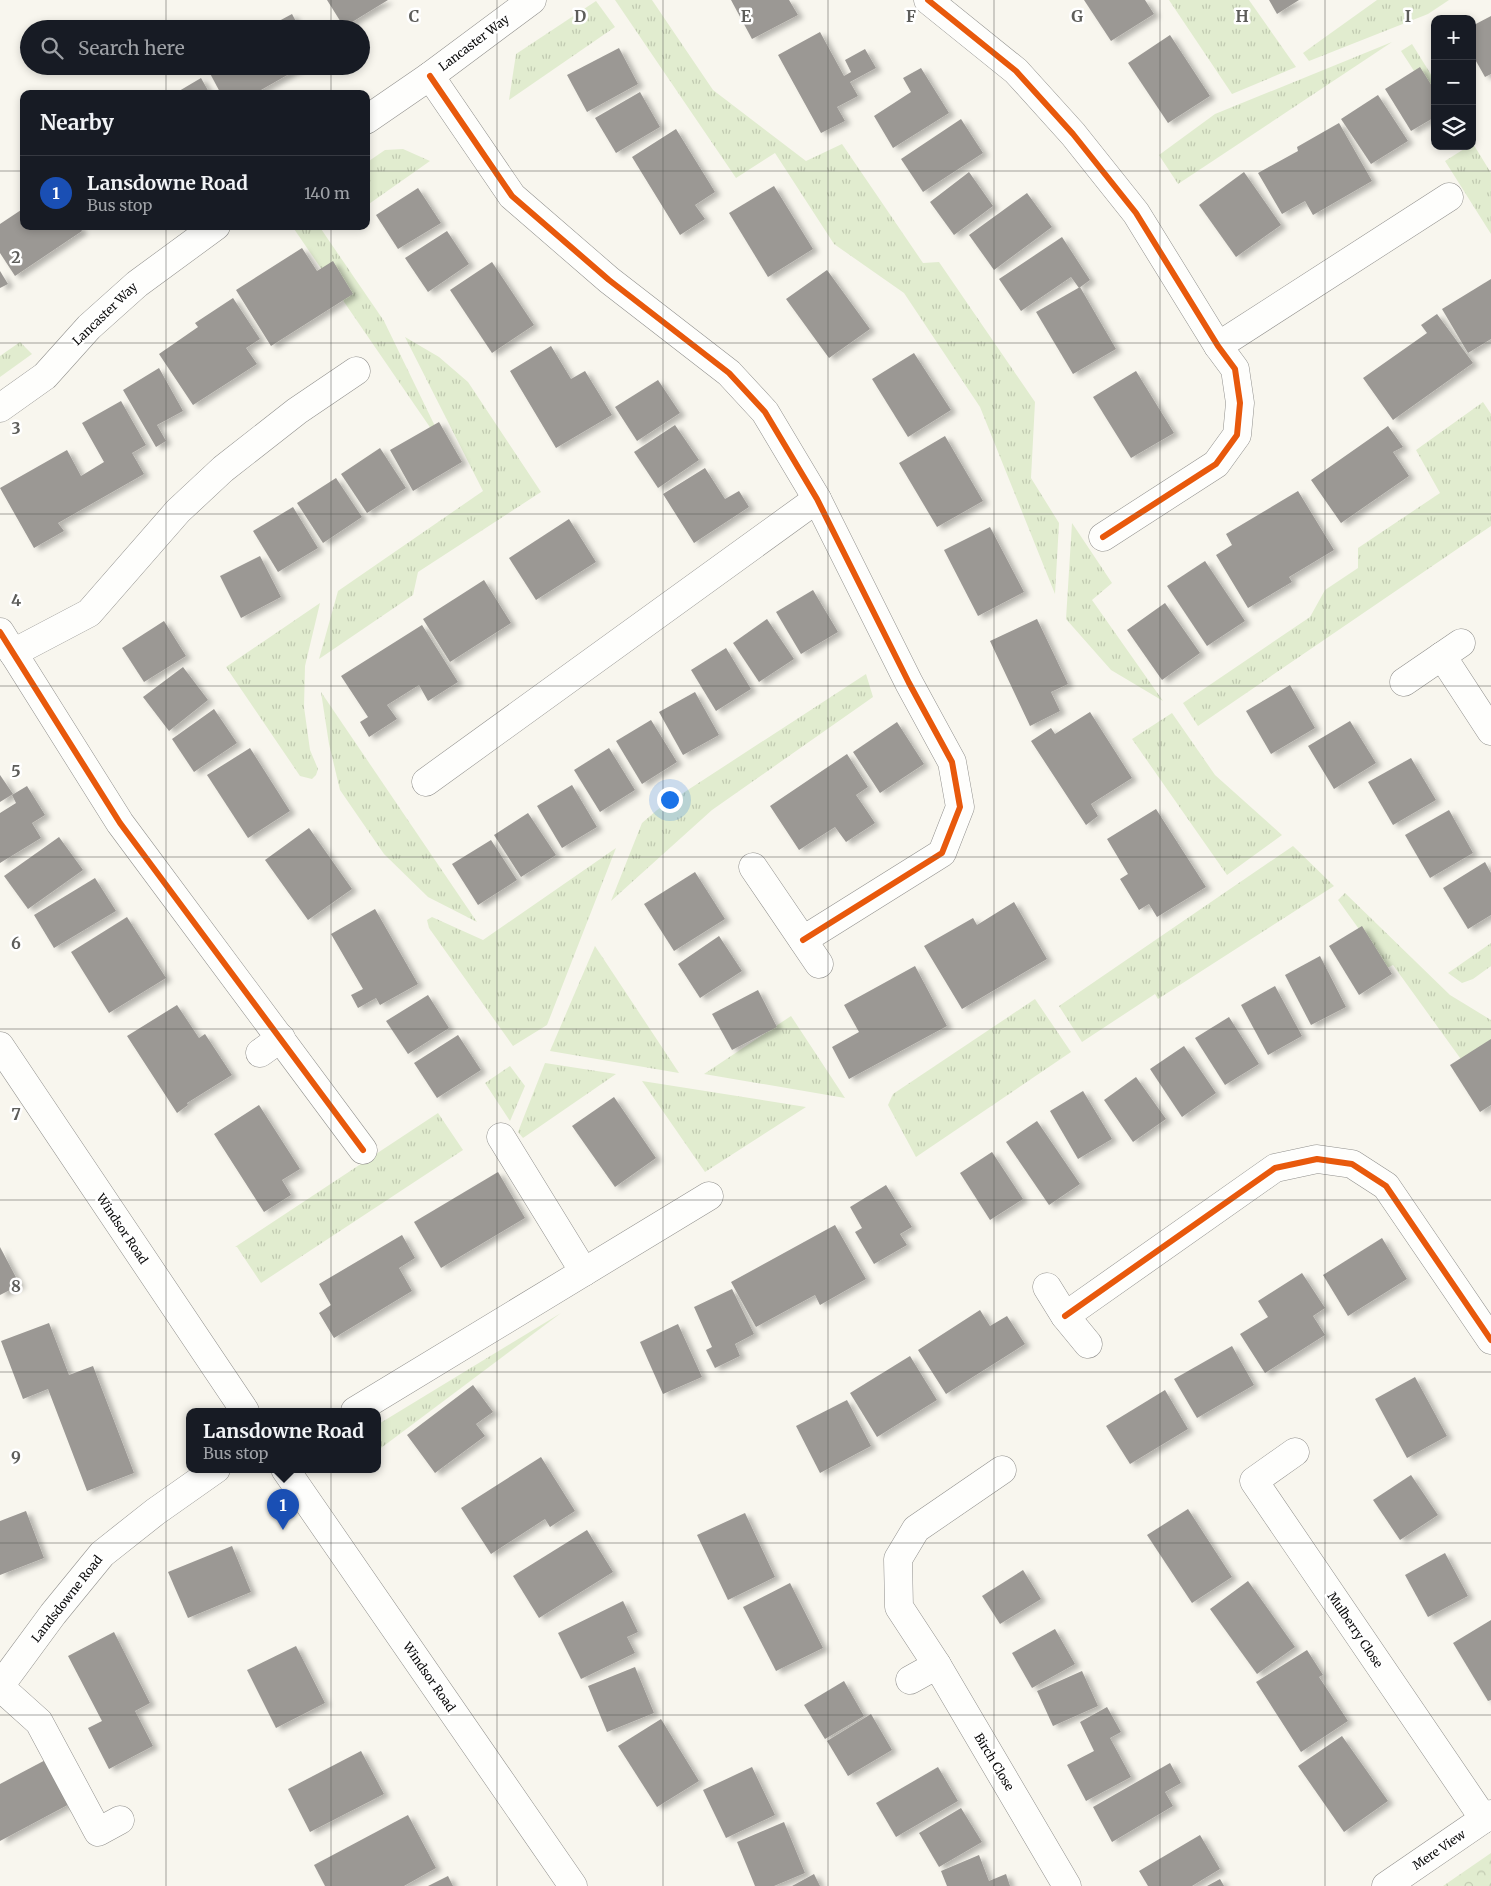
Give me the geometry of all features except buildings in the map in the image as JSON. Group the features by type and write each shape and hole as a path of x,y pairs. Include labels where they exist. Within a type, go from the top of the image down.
{"street":[{"name":"Lancaster Way","path":"370,117 430,76 532,0"},
{"path":"928,0 1016,71 1074,134 1136,213 1218,346 1235,369 1240,404 1237,435 1216,464 1103,537"},
{"path":"430,76 512,196 609,280 729,373 765,412 817,500 909,683 952,762 960,807 942,853 803,940"},
{"path":"1218,346 1449,197"},
{"name":"Lancaster Way","path":"0,408 45,376 89,327 137,284 211,230"},
{"path":"356,371 297,411 223,469 178,511 89,613 6,643 120,823 270,1046 363,1150"},
{"path":"426,782 817,500"},
{"path":"1404,682 1451,649 1491,731"},
{"path":"753,867 819,964"},
{"name":"Windsor Road","path":"0,1046 243,1408"},
{"path":"501,1137 584,1272"},
{"path":"1065,1316 1275,1168 1317,1159 1352,1164 1386,1186 1491,1340"},
{"path":"360,1408 709,1196"},
{"path":"1047,1287 1065,1316 1088,1344"},
{"name":"Mulberry Close","path":"1295,1452 1254,1481 1488,1817"},
{"name":"Birch Close","path":"1002,1470 916,1529 898,1559 899,1606 1067,1886"},
{"name":"Landsdowne Road","path":"0,1687 53,1614 102,1554 154,1512 210,1473"},
{"name":"Windsor Road","path":"288,1473 573,1886"},
{"path":"910,1680 936,1665"},
{"path":"0,1687 39,1722 98,1832 120,1820"},
{"name":"Mere View","path":"1386,1886 1488,1817"}],"green space":[{"path":"615,0 652,0 713,90 806,161 842,144 923,263 939,262 1035,402 1031,478 1059,523 1055,594 980,407 904,293 834,244 775,153 736,178"},
{"path":"1169,0 1249,0 1296,67 1232,94"},
{"path":"1377,0 1449,0 1428,14 1309,61 1303,53"},
{"path":"596,1 615,27 509,100 516,54"},
{"path":"1392,42 1178,184 1159,155 1215,114"},
{"path":"1412,44 1431,75 1431,97 1401,51"},
{"path":"403,149 430,161 370,203 370,160 385,150"},
{"path":"1476,149 1491,173 1491,234 1445,161 1462,150"},
{"path":"295,230 322,230 384,321 449,455"},
{"path":"405,337 439,357 468,382 541,492 418,572 413,595 319,659 338,591 483,491"},
{"path":"20,342 32,354 0,377 0,356"},
{"path":"1483,402 1491,414 1491,526 1198,726 1183,703 1310,617 1325,590 1358,568 1358,548 1440,493 1416,450"},
{"path":"1072,523 1112,583 1092,600 1163,701 1111,670 1066,619"},
{"path":"320,603 305,666 304,707 310,750 318,769 312,779 300,776 226,667"},
{"path":"866,674 873,697 712,810 611,901 642,823 657,810"},
{"path":"321,692 477,922 428,897 384,854 340,790 329,744"},
{"path":"1172,713 1215,775 1282,835 1227,875 1132,739"},
{"path":"1293,846 1334,886 1158,999 1155,994 1082,1042 1059,1006"},
{"path":"616,848 547,1025 513,1046 429,928 427,920 432,917 483,940"},
{"path":"1345,893 1450,995 1491,1020 1491,1053 1468,1069 1393,965 1387,968 1338,900"},
{"path":"1491,943 1491,966 1473,979 1462,983 1448,973"},
{"path":"595,946 679,1073 550,1051"},
{"path":"1035,999 1071,1052 916,1157 888,1105 893,1094"},
{"path":"791,1016 845,1098 704,1074"},
{"path":"545,1063 616,1074 523,1138 518,1132"},
{"path":"510,1066 525,1086 510,1121 485,1083"},
{"path":"642,1081 806,1107 705,1172"},
{"path":"438,1113 463,1150 261,1283 237,1247 235,1247"},
{"path":"561,1313 381,1448 381,1423"},
{"path":"1491,1853 1491,1886 1443,1886"}],"cycle path":[{"path":"928,0 1016,71 1073,134 1136,213 1218,346 1235,369 1240,403 1237,435 1216,464 1103,537"},
{"path":"430,76 512,196 609,280 729,373 765,412 817,499 909,683 952,762 960,807 942,853 803,940"},
{"path":"0,632 120,823 363,1150"},
{"path":"1065,1316 1275,1168 1317,1159 1352,1164 1386,1186 1491,1340"}],"place":[{"name":"Lansdowne Road","path":"283,1530"}]}
